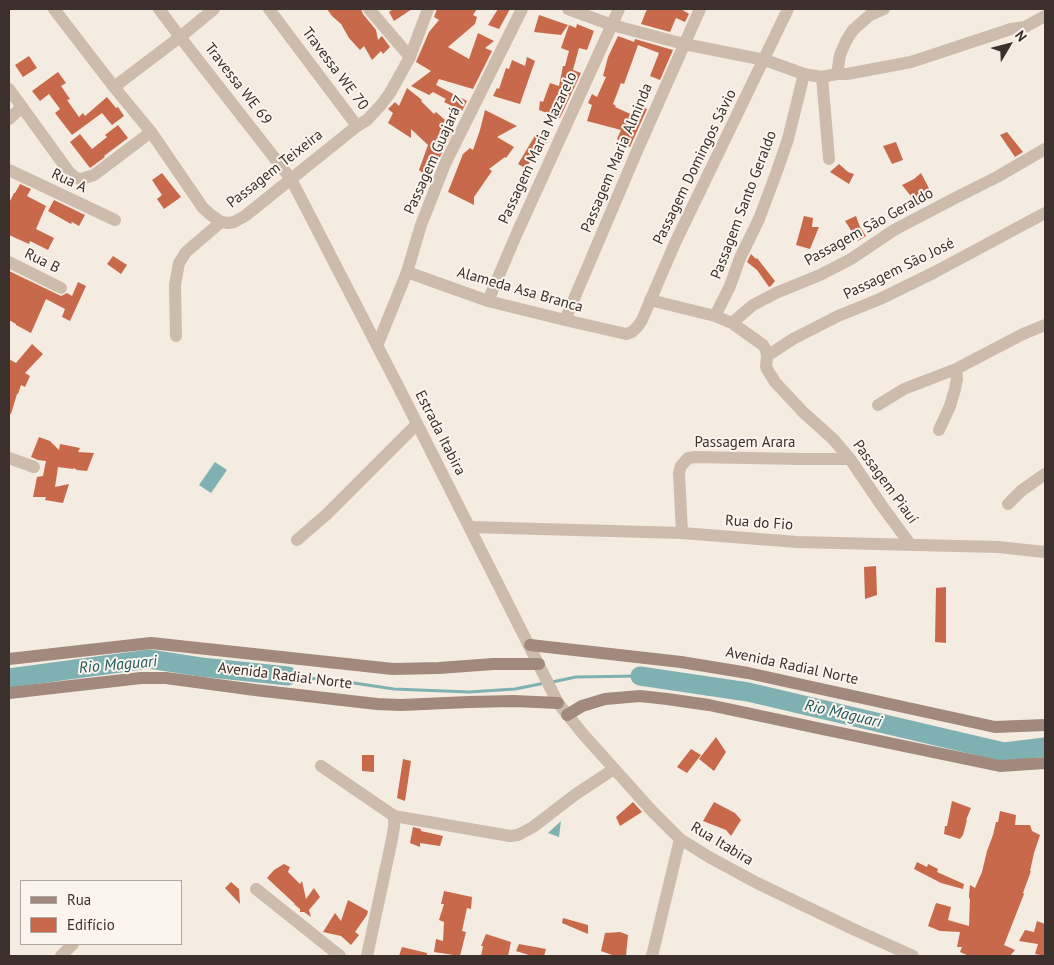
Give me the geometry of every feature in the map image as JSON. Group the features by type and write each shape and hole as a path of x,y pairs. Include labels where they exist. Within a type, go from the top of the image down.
{"main road":[{"name":"Avenida Radial Norte","path":"9,659 151,643 393,669 493,664 539,664"},
{"name":"Avenida Radial Norte","path":"530,645 681,662 748,673 996,727 1045,725"},
{"name":"Avenida Radial Norte","path":"9,693 141,678 158,678 188,680 377,704 401,705 514,701 558,703"},
{"path":"568,715 582,706 606,699 640,696 709,705 1000,766 1045,763"}],"street":[{"path":"54,9 151,132 204,208 221,222"},
{"name":"Travessa WE 69","path":"159,9 291,179"},
{"path":"114,87 214,9"},
{"name":"Travessa WE 70","path":"269,9 357,126"},
{"path":"370,9 410,57"},
{"name":"Passagem Teixeira","path":"176,336 175,285 179,263 186,252 221,222 234,222 245,216 367,120 381,106 410,57 428,9"},
{"name":"Passagem Guajará 7","path":"377,346 407,272 421,226 446,164 522,9"},
{"path":"568,9 612,25 684,44 764,60 804,74 822,77 911,62 1025,26 1045,16"},
{"name":"Passagem Maria Mazarelo","path":"488,301 619,9"},
{"name":"Passagem Maria Alminda","path":"565,320 700,9"},
{"name":"Passagem Domingos Sávio","path":"626,334 632,332 638,326 675,243 788,9"},
{"path":"837,74 840,55 853,30 870,15 884,9"},
{"name":"Passagem Santo Geraldo","path":"715,316 759,219 777,171 788,139 804,74"},
{"path":"822,77 829,159"},
{"path":"9,89 69,172 76,178 82,179 94,175 151,132"},
{"path":"9,119 22,107"},
{"name":"Passagem São Geraldo","path":"732,323 753,305 851,259 894,230 997,177 1045,149"},
{"name":"Rua A","path":"9,170 115,220"},
{"name":"Estrada Itabira","path":"291,179 558,703"},
{"name":"Passagem São José","path":"767,356 793,339 838,316 927,276 1045,213"},
{"name":"Rua B","path":"9,262 62,288"},
{"name":"Alameda Asa Branca","path":"407,272 488,301 626,334"},
{"path":"650,300 715,316 732,323 763,345 767,356"},
{"path":"878,405 904,389 956,369 1023,334 1045,326"},
{"name":"Passagem Piauí","path":"767,356 766,369 775,382 803,412 833,439 850,459 910,544"},
{"path":"939,430 950,406 955,389 956,369"},
{"path":"297,540 327,514 417,424"},
{"path":"9,458 34,467"},
{"name":"Passagem Arara","path":"682,534 679,473 681,466 688,458 850,459"},
{"path":"1008,504 1021,491 1045,474"},
{"name":"Rua do Fio","path":"470,527 682,534 797,542 998,547 1045,552"},
{"name":"Rua Itabira","path":"558,703 614,769 680,839 709,858 757,883 912,956"},
{"path":"321,766 394,816 510,836 518,835 533,828 576,794 614,769"},
{"path":"367,956 392,840 394,816"},
{"path":"652,956 680,839"},
{"path":"256,889 340,956"},
{"path":"61,956 72,945"}],"water":[{"path":"215,462 227,470 211,493 199,485"},
{"path":"561,821 559,837 548,833"}],"building":[{"path":"327,9 361,9 376,30 378,40 382,36 390,47 383,54 381,51 372,60 364,46 360,50 349,38 341,24"},
{"path":"393,9 412,9 394,21 389,12"},
{"path":"437,9 477,9 473,15 477,17 475,24 448,47 469,59 478,33 494,41 485,48 492,51 473,89 439,79 436,85 467,101 462,111 444,102 446,99 433,92 429,95 411,86 431,71 416,62 429,32 439,20 434,17"},
{"path":"498,9 510,9 499,29 488,25"},
{"path":"647,9 681,9 689,14 685,22 676,18 670,32 641,24"},
{"path":"539,15 568,25 561,35 534,32"},
{"path":"577,24 594,31 587,50 579,48 573,70 581,73 560,118 539,110 540,101 543,102 550,83 559,86 563,66 565,66 569,51 561,48 569,25 576,28"},
{"path":"618,36 634,42 635,39 673,50 660,80 650,76 659,53 638,45 624,84 621,83 613,104 615,107 635,116 638,105 647,109 630,147 617,139 621,130 587,121 592,105 588,103 592,94 597,97 606,77 603,76 608,57"},
{"path":"29,56 37,68 23,77 15,65"},
{"path":"527,57 535,61 520,104 493,96 497,88 499,89 506,68 509,69 512,60 525,66"},
{"path":"58,72 66,83 61,86 70,99 67,100 79,117 83,113 85,116 107,97 116,108 118,107 124,116 112,125 102,113 72,135 55,113 60,109 49,94 40,101 32,91"},
{"path":"407,88 422,100 434,114 436,112 453,127 453,131 429,179 419,170 428,145 411,129 411,138 388,123 393,113 388,109 395,102 399,106"},
{"path":"485,110 517,126 497,137 514,147 506,158 489,169 492,171 474,197 474,205 448,192 463,154 470,148 473,150"},
{"path":"118,125 128,138 90,168 70,142 80,134 92,149"},
{"path":"1007,132 1023,152 1015,157 1000,135"},
{"path":"536,134 548,139 546,144 525,168 518,164"},
{"path":"896,142 903,160 892,164 883,146"},
{"path":"839,164 848,172 854,174 849,184 830,172"},
{"path":"162,173 181,197 164,209 157,199 162,195 152,180"},
{"path":"921,173 933,196 913,204 910,195 902,185"},
{"path":"20,184 31,189 27,196 46,206 36,229 54,238 48,250 30,241 29,244 9,235 9,203"},
{"path":"54,200 85,215 79,226 72,222 71,224 48,211"},
{"path":"804,216 813,218 812,227 819,227 810,249 796,245"},
{"path":"856,216 866,236 858,241 845,221"},
{"path":"751,254 757,258 775,281 771,286 769,287 757,270 747,262"},
{"path":"113,256 127,265 121,274 107,264"},
{"path":"9,271 61,296 67,293 72,296 78,282 86,286 70,321 62,317 65,309 46,299 31,333 9,320"},
{"path":"32,344 43,354 25,373 30,376 25,387 21,385 11,414 9,414 9,359 16,363"},
{"path":"39,437 50,441 59,450 60,444 80,448 78,452 94,453 87,471 58,467 55,487 69,484 63,503 45,500 46,497 33,497 37,477 43,476 46,461 31,457"},
{"path":"876,566 877,595 865,599 864,567"},
{"path":"946,587 946,643 935,642 936,588"},
{"path":"716,737 726,752 714,771 699,759"},
{"path":"691,749 701,755 687,773 677,767"},
{"path":"362,755 374,755 374,772 362,771"},
{"path":"403,759 411,761 405,801 397,798"},
{"path":"952,801 971,808 960,839 944,834"},
{"path":"633,802 642,812 620,826 616,817"},
{"path":"714,802 735,813 741,820 731,836 726,830 703,821"},
{"path":"1000,811 1016,815 1015,825 1030,825 1032,831 1040,835 1024,894 1004,945 1015,950 1010,956 969,956 960,952 962,947 957,947 960,932 940,931 928,926 936,903 951,907 948,920 969,926 970,885 975,888 982,872"},
{"path":"413,827 421,829 421,831 443,836 440,846 420,843 420,847 410,843"},
{"path":"917,862 927,867 928,864 938,869 937,872 964,884 963,889 941,883 914,869"},
{"path":"284,864 290,867 288,872 300,884 302,881 306,899 314,888 320,897 309,910 311,917 304,912 300,912 300,909 267,878 274,870"},
{"path":"231,882 239,889 240,904 225,888"},
{"path":"444,891 472,897 471,909 467,908 462,931 466,932 460,956 434,952 436,939 443,941 444,922 439,920 444,904 441,904"},
{"path":"348,900 368,911 355,932 359,935 351,945 341,936 323,932 335,913 341,921"},
{"path":"563,918 588,925 588,934 562,923"},
{"path":"1037,921 1045,924 1045,956 1035,954 1038,944 1019,941 1025,930 1034,932"},
{"path":"620,932 628,935 626,956 615,956 601,951 605,933"},
{"path":"486,934 511,942 508,956 481,956 483,946 481,946"},
{"path":"519,944 546,949 544,956 532,956 516,951"},
{"path":"402,947 427,953 427,956 399,956"}],"waterway":[{"name":"Rio Maguari","path":"9,678 149,659 201,667 288,676"},
{"path":"288,676 394,689 469,692 515,689 545,683"},
{"path":"552,682 576,677 640,676"},
{"name":"Rio Maguari","path":"640,676 748,692 1004,752 1045,747"}]}
